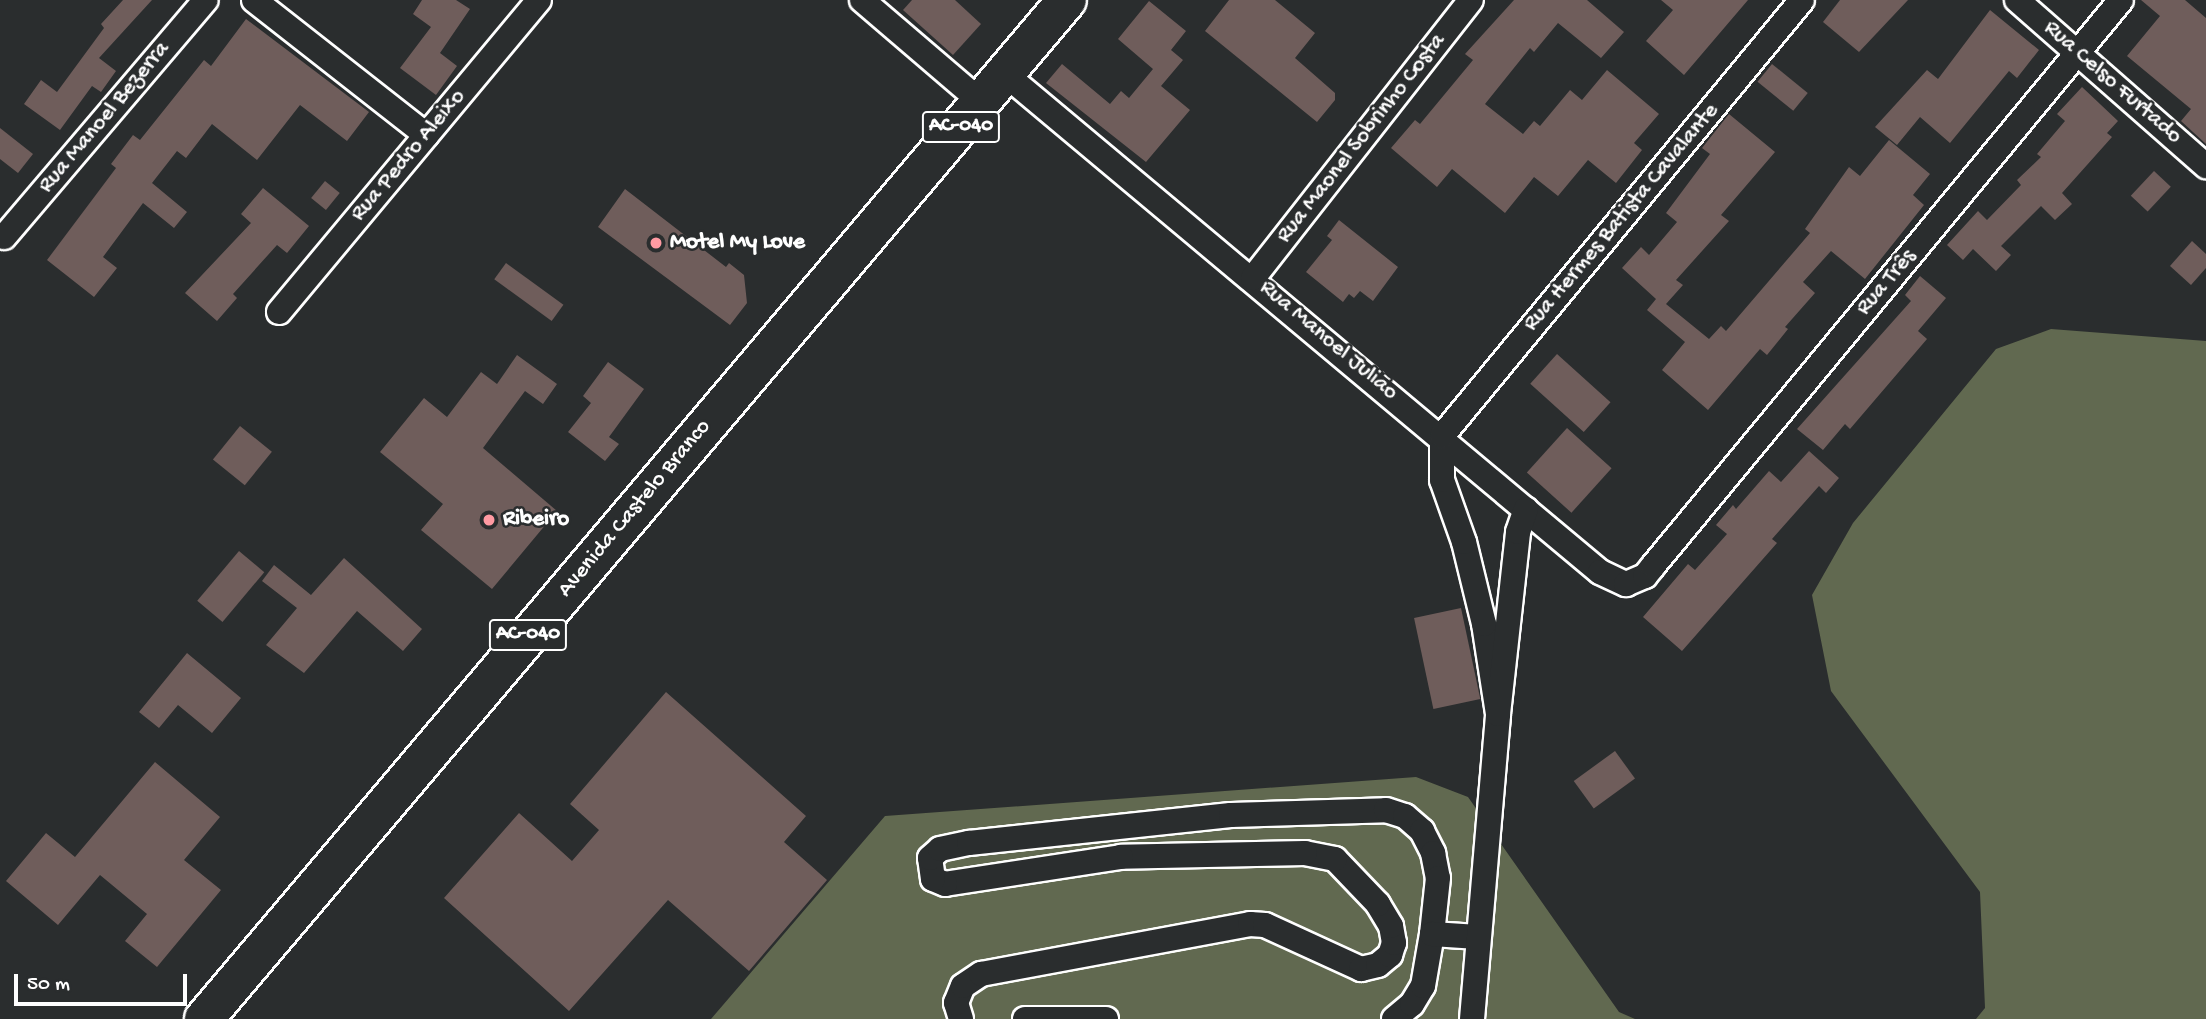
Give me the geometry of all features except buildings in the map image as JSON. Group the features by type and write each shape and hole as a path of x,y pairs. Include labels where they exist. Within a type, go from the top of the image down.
{"highway":[{"name":"Avenida Castelo Branco","path":"204,1019 1067,0"}],"street":[{"name":"Rua Manoel Bezerra","path":"4,237 206,0"},
{"path":"254,0 426,135"},
{"name":"Rua Pedro Aleixo","path":"279,312 539,0"},
{"path":"862,0 981,102"},
{"name":"Rua Maonel Sobrinho Costa","path":"1253,278 1471,0"},
{"name":"Rua Hermes Batista Cavalante","path":"1442,436 1802,0"},
{"name":"Rua Celso Furtado","path":"2017,0 2206,166"},
{"name":"Rua Três","path":"1653,566 2121,0"},
{"name":"Rua Manoel Julião","path":"1006,74 1614,580 1636,582 1653,566"},
{"path":"1442,436 1442,480 1464,542 1484,624 1498,713"},
{"path":"1472,1019 1498,713 1518,532 1526,509"},
{"path":"961,1019 956,1003 963,986 981,974 1250,924 1265,925 1360,969 1378,965 1390,955 1394,943 1391,926 1378,904 1335,859 1306,853 1121,857 945,884 933,879 930,858 940,849 969,843 1231,815 1386,810 1405,816 1422,831 1433,853 1438,878 1423,986 1412,1004 1394,1019"},
{"path":"1432,934 1478,937"},
{"path":"1025,1019 1106,1019"}],"green space":[{"path":"2051,329 2206,341 2206,1019 1976,1019 1985,1008 1980,892 1831,691 1812,595 1853,523 1996,349"},
{"path":"1416,777 1468,797 1619,1012 1635,1019 711,1019 885,816"}],"place":[{"name":"Motel My Love","path":"656,243"},
{"name":"Ribeiro","path":"489,520"}]}
